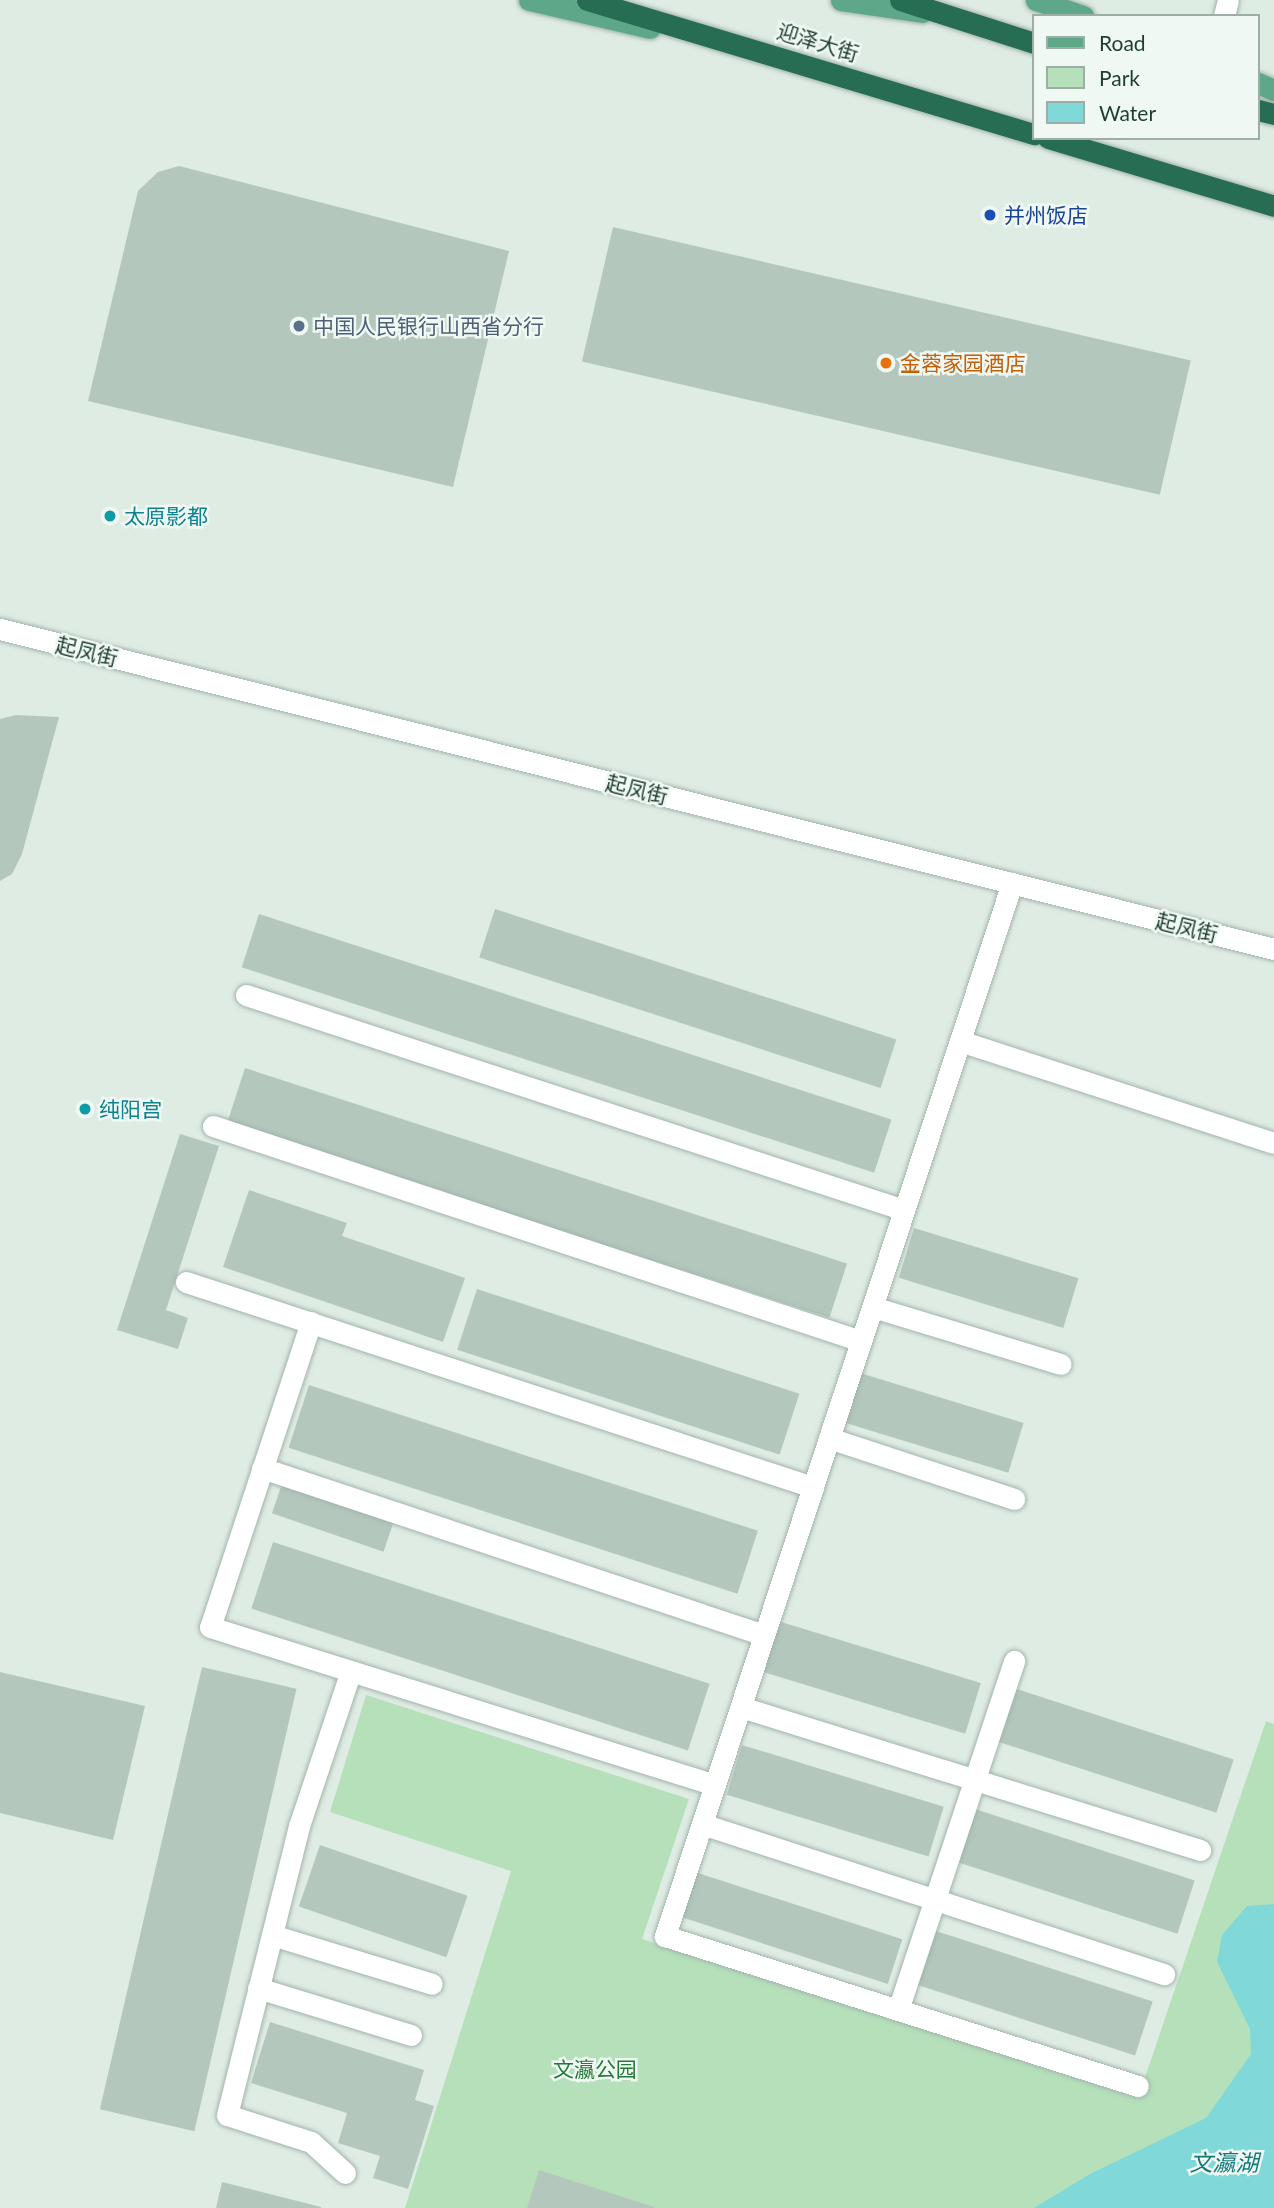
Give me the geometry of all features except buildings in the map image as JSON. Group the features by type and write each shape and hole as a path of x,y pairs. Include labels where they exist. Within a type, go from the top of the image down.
{"highway":[{"name":"迎泽大街","path":"587,0 819,67 1032,133"},
{"path":"900,0 1032,42"},
{"path":"1055,140 1274,206"}],"main road":[{"path":"529,0 819,67"},
{"path":"841,0 942,15"},
{"path":"1036,0 1077,14"}],"street":[{"name":"起凤街","path":"0,629 1274,949"},
{"path":"1013,883 665,1936 1138,2086"},
{"path":"246,995 904,1210"},
{"path":"960,1041 1274,1143"},
{"path":"213,1126 861,1341"},
{"path":"186,1282 813,1487"},
{"path":"873,1307 1061,1364"},
{"path":"311,1322 210,1628 715,1785"},
{"path":"829,1438 1014,1499"},
{"path":"262,1468 764,1634"},
{"path":"898,2010 1014,1661"},
{"path":"345,2173 311,2142 227,2115 299,1826 351,1671"},
{"path":"741,1707 1200,1850"},
{"path":"702,1824 1164,1974"},
{"path":"272,1935 432,1984"},
{"path":"258,1988 411,2035"}],"green space":[{"name":"文瀛公园","path":"366,1695 689,1799 642,1939 1138,2098 1266,1721 1274,1724 1274,2208 405,2208 511,1871 330,1812"}],"water":[{"name":"文瀛湖","path":"1274,1904 1274,2208 1034,2208 1090,2174 1206,2118 1251,2054 1250,2029 1217,1962 1222,1935 1247,1906"}],"place":[{"name":"并州饭店","path":"990,215"},
{"name":"中国人民银行山西省分行","path":"299,326"},
{"name":"金蓉家园酒店","path":"886,363"},
{"name":"太原影都","path":"110,516"},
{"name":"纯阳宫","path":"85,1109"}]}
